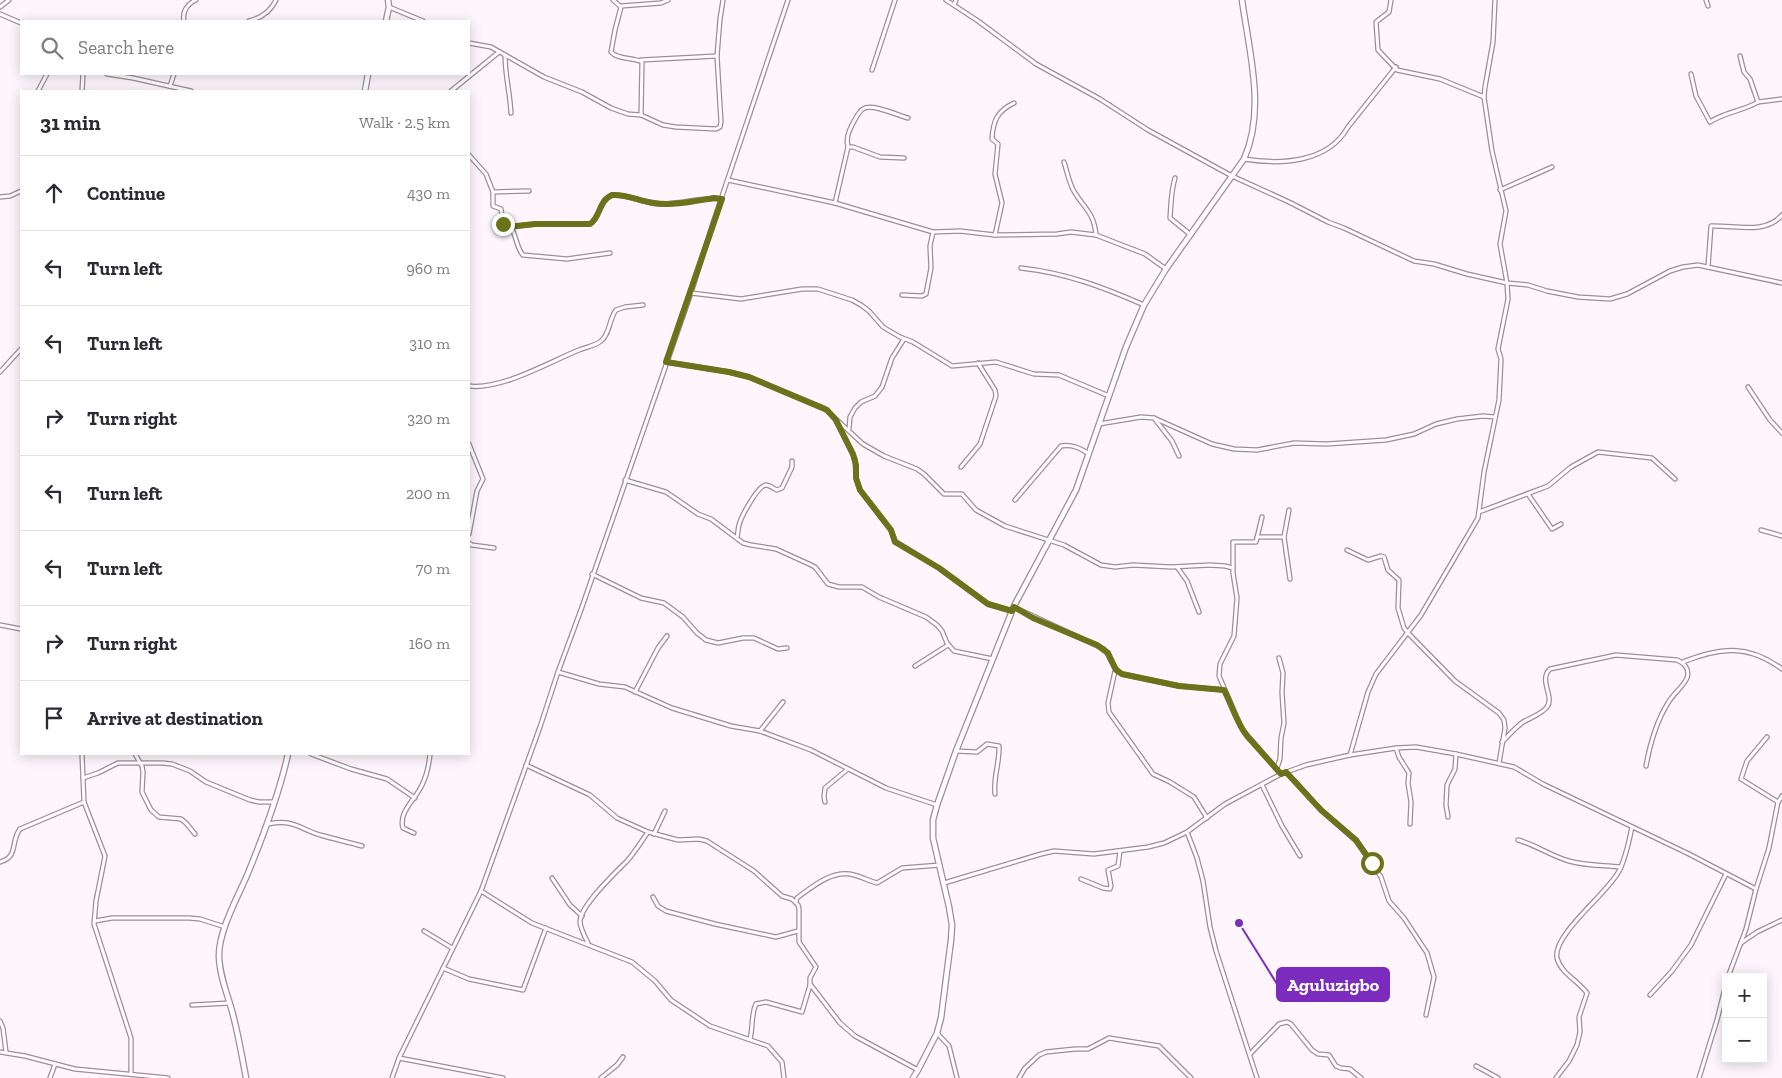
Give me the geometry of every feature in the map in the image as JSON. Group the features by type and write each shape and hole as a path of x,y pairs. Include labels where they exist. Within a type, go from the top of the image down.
{"main road":[{"path":"386,20 389,6 388,0"},
{"path":"913,1078 937,1033 941,1018 951,940 952,925 949,907 933,838 933,820 937,805 956,751 1013,609 1076,490 1135,324 1144,305 1166,268 1244,159 1252,137 1255,108 1252,69 1242,0"},
{"path":"365,90 368,75"},
{"path":"246,1078 230,1003 220,968 219,954 225,927 268,824 283,778 288,755"}],"street":[{"path":"0,7 9,0"},
{"path":"184,20 185,10 196,0"},
{"path":"252,20 259,18 273,7 276,0"},
{"path":"613,0 621,6 661,3 668,0"},
{"path":"470,43 491,47 538,74 628,114 641,115 663,125 716,129 720,127 721,115 717,56 724,0"},
{"path":"392,1078 399,1058 481,891 691,293 788,0"},
{"path":"872,70 895,0"},
{"path":"946,0 1036,64 1100,99 1148,130 1232,176 1414,261 1434,264 1467,274 1528,285 1547,291 1578,297 1610,299 1627,294 1655,278 1683,267 1698,265 1782,282"},
{"path":"954,5 956,0"},
{"path":"1391,0 1389,12 1376,22 1376,45 1380,53 1400,72 1440,79 1484,96"},
{"path":"1350,756 1374,678 1421,615 1470,534 1479,512 1484,472 1499,400 1501,367 1498,349 1503,332 1508,299 1500,244 1506,211 1492,150 1484,96 1493,42 1495,0"},
{"path":"1706,0 1708,6"},
{"path":"389,6 421,20"},
{"path":"621,6 615,30 612,54 614,56 640,60 717,56"},
{"path":"0,14 20,24"},
{"path":"452,90 500,52"},
{"path":"505,54 505,70 511,112"},
{"path":"1740,56 1744,72 1750,79 1758,102"},
{"path":"640,60 643,64 641,115"},
{"path":"1244,159 1287,162 1299,160 1329,149 1343,136 1348,127 1396,67"},
{"path":"1691,74 1696,96 1710,122 1758,102 1782,99"},
{"path":"39,90 46,75"},
{"path":"82,90 83,75"},
{"path":"112,75 187,90"},
{"path":"170,86 174,75"},
{"path":"995,234 1002,203 994,172 998,144 992,138 992,129 995,118 1002,109 1014,103"},
{"path":"835,203 848,147 847,137 859,113 864,108 872,107 908,118"},
{"path":"848,147 880,156 904,158"},
{"path":"470,156 486,174 493,192 493,206 500,208 503,224 506,227 535,224 590,224 595,220 602,202 612,195 628,196 661,204 714,198 722,199"},
{"path":"1064,162 1073,191 1086,206 1092,218 1096,235"},
{"path":"1500,190 1552,167"},
{"path":"1174,178 1171,192 1170,218 1190,235"},
{"path":"728,180 835,203 933,232 960,231 995,234 1057,234 1072,232 1096,235 1145,254 1166,268"},
{"path":"0,197 10,196 20,191"},
{"path":"493,192 529,192"},
{"path":"1708,267 1711,226 1761,228 1776,222 1782,215"},
{"path":"511,227 520,253 523,255 568,259 610,253"},
{"path":"902,295 922,296 926,294 931,268 930,246 933,232"},
{"path":"1021,268 1076,278 1144,305"},
{"path":"691,293 741,299 802,289 818,290 852,300 861,305 883,327 913,342 952,366 996,362 1034,374 1059,375 1110,396"},
{"path":"470,386 476,387 517,378 557,361 577,350 598,343 604,337 616,310 643,305"},
{"path":"849,430 852,413 861,402 875,396 882,387 892,358 904,338"},
{"path":"0,372 20,350"},
{"path":"666,362 749,377 824,408 863,444 876,452 917,469 944,494 962,494 976,510 1005,526 1064,545 1107,567 1210,565 1233,568"},
{"path":"962,467 980,444 996,396 995,390 978,363"},
{"path":"1748,387 1770,420 1782,432"},
{"path":"1099,424 1141,417 1154,418 1212,444 1234,450 1257,450 1294,443 1327,444 1386,440 1414,434 1436,424 1457,419 1483,416 1495,417"},
{"path":"1154,418 1172,441 1179,456"},
{"path":"836,420 855,459 856,478 860,490 891,530 895,542 939,568 988,604 1013,609 1097,645 1108,653 1116,670 1122,674 1179,686 1224,690"},
{"path":"1015,500 1061,446 1070,445 1089,454"},
{"path":"470,447 483,480 477,491 470,529"},
{"path":"1479,512 1548,486 1571,467 1598,452 1652,458 1675,478"},
{"path":"737,538 743,515 759,490 764,485 777,490 782,488 792,466 792,461"},
{"path":"625,480 666,492 698,514 711,519 743,542 776,549 809,564 820,572 824,580 832,586 862,587 879,597 926,616 942,631 948,645 954,650 993,660"},
{"path":"1528,494 1552,529 1561,524"},
{"path":"1290,510 1284,538 1290,579"},
{"path":"1262,517 1256,542 1233,542 1233,568 1237,610 1234,636 1222,658 1219,676 1242,730 1277,768 1356,840 1381,877 1389,901 1404,918 1427,953 1434,976 1426,1015"},
{"path":"1761,530 1782,536"},
{"path":"1257,537 1284,538"},
{"path":"470,543 494,548"},
{"path":"1347,550 1368,560 1381,556 1384,557 1388,570 1399,580 1398,608 1404,628 1455,681 1499,713 1504,720 1505,728 1499,763"},
{"path":"1176,567 1187,581 1199,612"},
{"path":"592,574 641,598 664,603 683,617 706,640 718,643 743,638 754,638 778,650 787,648"},
{"path":"0,625 20,629"},
{"path":"635,692 658,648 667,636"},
{"path":"915,666 948,645"},
{"path":"1502,742 1521,724 1546,708 1549,704 1545,677 1546,672 1550,669 1616,655 1683,662 1720,650 1740,650 1770,660 1782,669"},
{"path":"1277,768 1280,759 1284,722 1283,673 1279,658"},
{"path":"1646,766 1650,744 1658,723 1668,702 1687,679 1687,668 1683,662"},
{"path":"1116,670 1108,703 1110,712 1153,774 1194,797 1207,818"},
{"path":"558,672 599,684 625,687 672,708 731,726 760,731 811,750 886,788 937,805"},
{"path":"760,731 783,702"},
{"path":"1767,736 1747,762 1742,771 1741,779 1778,802"},
{"path":"956,751 977,752 989,743 999,746 998,767 993,783 995,794"},
{"path":"944,883 1041,854 1064,851 1088,854 1148,847 1164,843 1187,832 1225,804 1284,773 1306,765 1350,756 1396,748 1416,747 1499,763 1526,772 1543,784 1756,889"},
{"path":"1396,748 1409,773 1410,824"},
{"path":"1448,817 1447,785 1455,769 1456,754"},
{"path":"82,755 84,802 105,856 96,901 95,927 118,993 131,1038 132,1074"},
{"path":"136,755 143,772 142,792 151,810 159,817 181,819 195,834"},
{"path":"314,755 351,769 387,779 415,798"},
{"path":"414,833 403,828 401,824 407,808 426,778 430,755"},
{"path":"83,778 98,774 118,764 140,762 172,764 190,771 206,782 241,797 259,802 275,802"},
{"path":"526,765 590,795 617,818 648,832 678,840 699,839 707,841 754,871 782,896 795,902 799,909 799,942 816,967 810,978 802,1012 766,1002 756,1004 750,1039"},
{"path":"826,802 824,796 825,788 848,769"},
{"path":"1262,785 1282,826 1300,856"},
{"path":"1729,973 1746,929 1769,848 1778,802 1782,796"},
{"path":"0,862 7,860 11,856 16,835 20,829 84,802"},
{"path":"654,834 665,811"},
{"path":"268,824 278,822 293,823 317,834 362,846"},
{"path":"1556,1078 1577,1045 1580,1032 1579,1017 1587,993 1566,974 1558,959 1558,952 1570,929 1619,872 1630,841 1632,827"},
{"path":"588,944 580,922 582,916 593,898 632,855 648,832"},
{"path":"1187,832 1203,881 1210,927 1216,951 1257,1078"},
{"path":"1518,840 1532,844 1570,861 1587,865 1621,866"},
{"path":"1081,879 1110,889 1108,870 1118,866 1120,851"},
{"path":"795,902 797,898 809,890 829,877 836,875 854,875 877,883 902,868 940,865"},
{"path":"1650,995 1672,971 1691,945 1726,874"},
{"path":"552,878 570,905 582,916"},
{"path":"481,891 532,923 632,962 655,982 671,1000 710,1026 768,1046 778,1056 784,1066 784,1078"},
{"path":"653,897 662,909 710,923 776,937 798,931"},
{"path":"95,921 112,918 190,918 200,919 225,927"},
{"path":"1740,944 1757,932 1782,920"},
{"path":"443,968 469,979 523,990 546,928"},
{"path":"424,931 452,948"},
{"path":"810,984 830,1012 855,1036 918,1070"},
{"path":"1698,1078 1718,1020 1722,1002"},
{"path":"192,1005 230,1003"},
{"path":"0,1021 3,1028 6,1052"},
{"path":"1250,1054 1279,1024 1287,1022 1291,1024 1315,1053 1329,1055 1336,1066 1350,1069 1361,1078"},
{"path":"937,1033 948,1046 958,1078"},
{"path":"1019,1078 1025,1068 1039,1055 1046,1052 1088,1049 1109,1038 1159,1046 1191,1078"},
{"path":"0,1052 102,1072 168,1078"},
{"path":"601,1078 617,1066 623,1057"},
{"path":"399,1058 504,1078"},
{"path":"50,1078 55,1064"},
{"path":"1476,1066 1498,1078"},
{"path":"101,1078 102,1072"}],"place":[{"name":"Aguluzigbo","path":"1239,923"}],"route":[{"path":"503,224 511,227 535,224 590,224 595,220 602,202 607,197 619,194 661,204 714,198 722,199 666,362 749,377 827,410 836,420 853,454 856,465 856,478 860,490 891,530 895,542 939,568 988,604 1012,611 1014,607 1033,618 1075,634 1097,645 1108,653 1117,672 1122,674 1198,689 1224,690 1242,730 1247,736 1281,774 1286,772 1321,810 1356,840 1372,863"}]}
